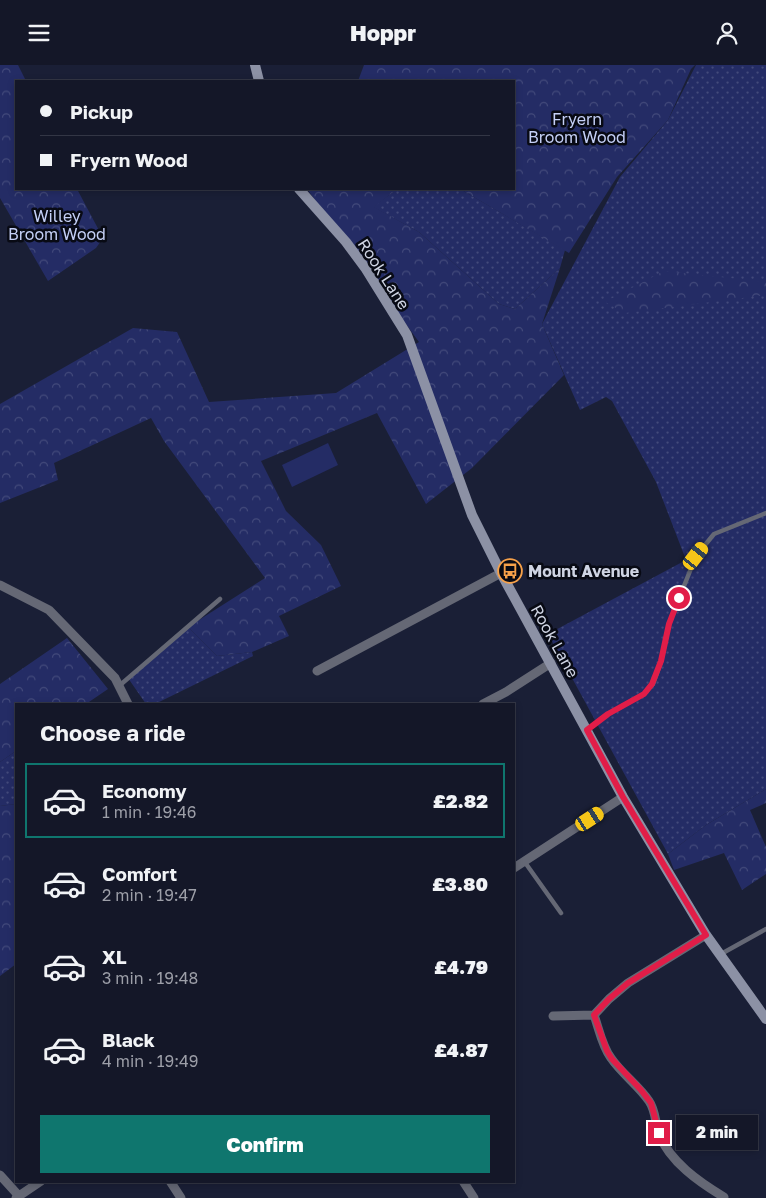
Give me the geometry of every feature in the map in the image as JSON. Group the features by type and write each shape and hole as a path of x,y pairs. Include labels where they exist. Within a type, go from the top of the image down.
{"main road":[{"path":"255,65 258,80"},
{"name":"Rook Lane","path":"300,190 346,242 366,269 407,335 472,515 502,573 623,797 706,935 766,1019"}],"street":[{"path":"317,671 502,573"},
{"path":"0,585 49,610 115,678 128,703"},
{"path":"485,703 506,692 551,663"},
{"path":"515,867 623,797"},
{"path":"553,1016 594,1015 628,983 706,935"},
{"path":"594,1015 607,1051 612,1059 651,1103 659,1133 666,1148 703,1184 724,1197"},
{"path":"0,1175 17,1197 38,1183"},
{"path":"171,1183 181,1198"},
{"path":"464,1183 474,1198"}],"lane":[{"path":"587,730 608,714 644,694 652,684 661,661 669,624 684,585 696,556 714,534 766,513"},
{"path":"119,686 220,599"},
{"path":"524,861 561,913"},
{"path":"720,954 766,929"}],"green space":[{"name":"Willey Broom Wood","path":"0,65 18,65 26,80 15,80 15,190 78,190 103,238 96,248 48,281 0,198"},
{"name":"Fryern Broom Wood","path":"364,65 695,65 691,69 668,120 617,177 569,253 462,190 515,190 515,80 358,80"},
{"path":"696,65 766,65 766,789 706,825 668,854 548,634 686,560 656,482 612,401 606,397 580,410 542,324 620,177 668,120"},
{"path":"308,190 396,190 374,207 419,232 499,304 515,309 560,268 542,324 564,375 472,468 426,504 377,413 261,461 286,511 321,545 341,586 279,616 289,636 252,652 217,656 188,627 265,578 164,441 151,418 54,463 58,480 0,503 0,404 133,328 177,332 209,402 336,393 419,342"},
{"path":"396,190 462,190 565,250 560,268 515,309 499,304 419,232 373,207"},
{"path":"664,271 766,282 766,295 625,313 605,302"},
{"path":"328,443 338,465 292,487 282,465"},
{"path":"188,627 217,656 252,652 253,656 157,703 145,703 128,678"},
{"path":"67,638 108,689 87,703 15,703 15,752 0,762 0,684"},
{"path":"15,752 15,804 0,806 0,762"},
{"path":"766,789 766,803 750,810 766,847 766,874 742,890 724,853 674,870 668,854 706,825"},
{"path":"15,804 15,965 0,976 0,806"}],"place":[{"name":"Mount Avenue","path":"510,571"}],"route":[{"path":"659,1133 651,1103 612,1059 607,1051 594,1015 628,983 706,935 623,797 587,730 608,714 644,694 652,684 661,661 669,624 679,598"}]}
